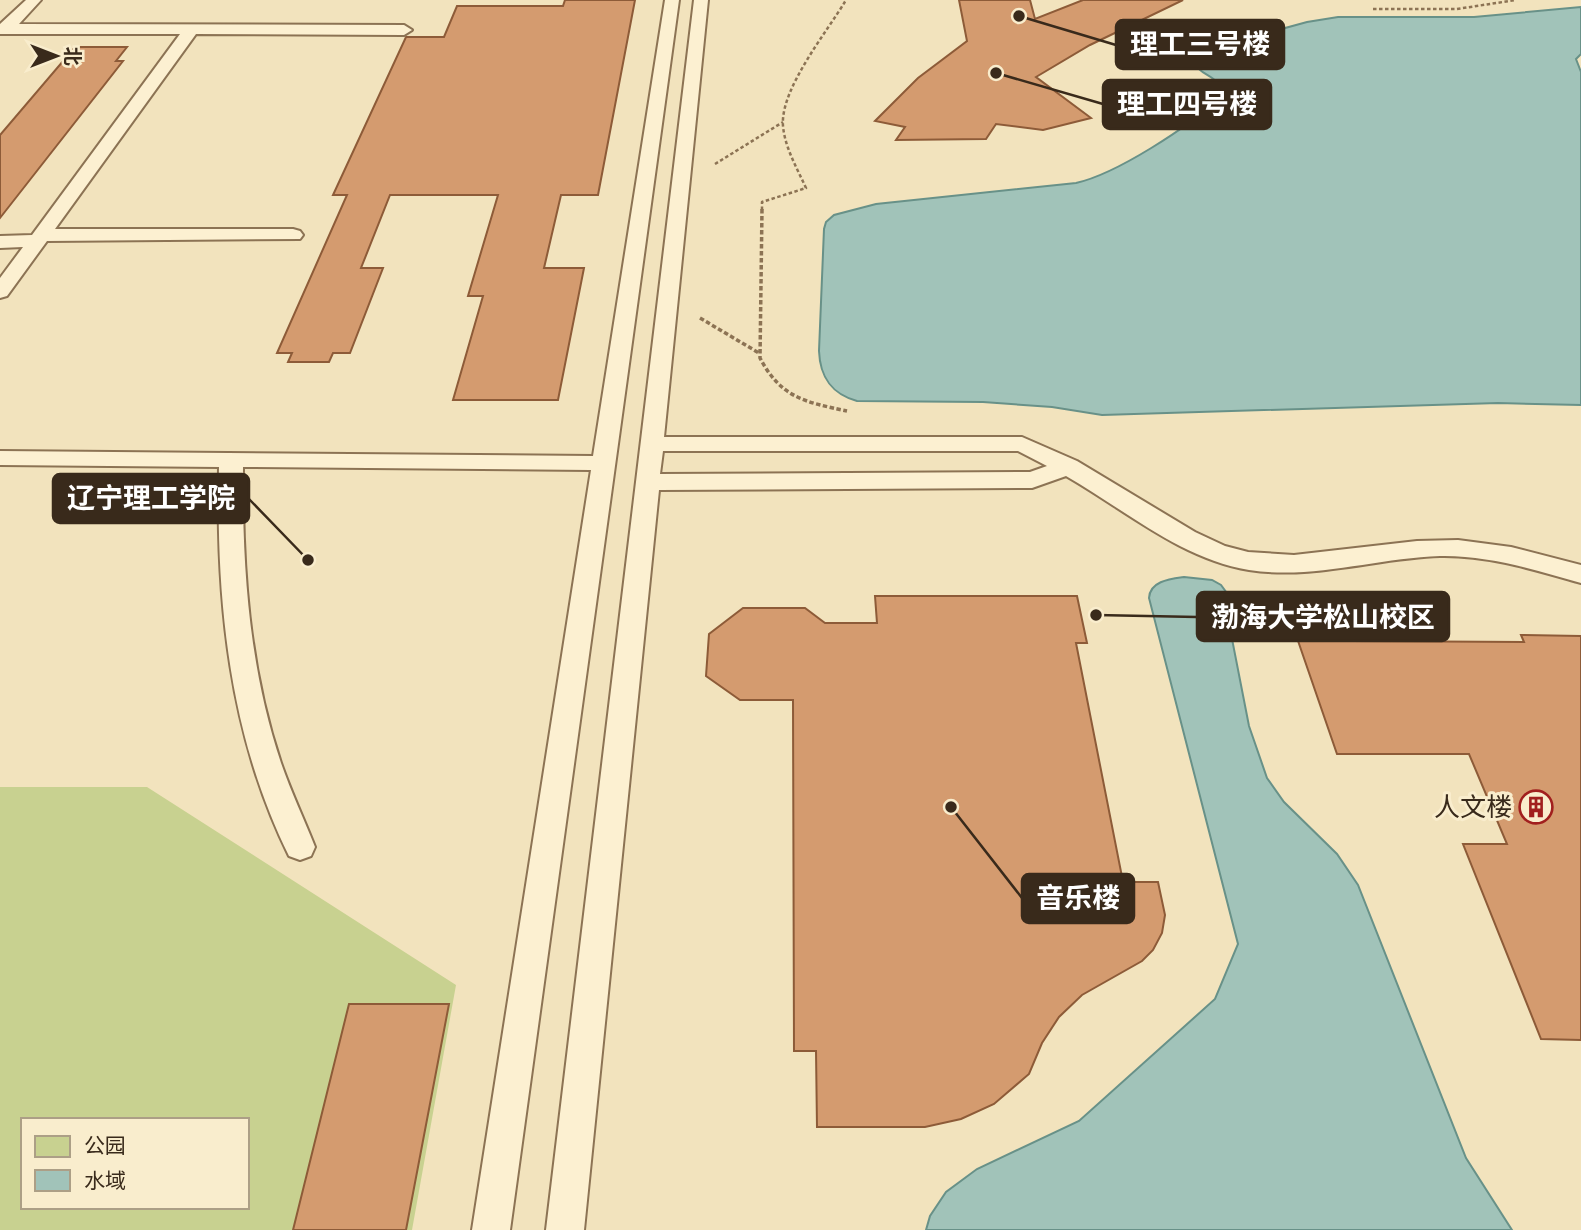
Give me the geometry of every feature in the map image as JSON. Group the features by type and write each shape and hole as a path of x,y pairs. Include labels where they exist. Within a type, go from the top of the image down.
{"lane":[{"path":"3,29 34,0"},
{"path":"491,1230 672,0"},
{"path":"565,1230 701,0"},
{"path":"3,29 404,30"},
{"path":"0,292 192,30"},
{"path":"0,242 39,238 293,235"},
{"path":"650,444 1022,444 1069,466 1195,543 1247,561 1290,563 1391,551 1459,548 1498,553 1581,574"},
{"path":"0,458 604,463"},
{"path":"231,460 230,530 239,637 266,762 300,847"},
{"path":"646,482 1032,480 1069,466"}],"path":[{"path":"846,0 789,96 783,122 788,145 806,188 762,202 760,353 767,376 777,388 792,398 856,412"},
{"path":"1373,9 1457,9 1516,0"},
{"path":"708,168 783,122"},
{"path":"693,314 760,353"}],"green space":[{"path":"0,787 147,787 456,985 412,1230 0,1230"}],"water":[{"path":"1581,7 1581,54 1576,59 1581,72 1581,405 1498,403 1102,415 1052,407 983,402 857,401 834,389 825,377 819,351 824,229 826,222 834,215 876,204 1076,183 1111,170 1171,135 1219,98 1218,84 1192,61 1208,49 1307,22 1338,17 1474,17"},
{"path":"1184,577 1212,580 1221,585 1229,596 1233,616 1232,639 1249,726 1267,778 1284,802 1337,854 1358,885 1466,1158 1512,1230 926,1230 930,1216 946,1192 977,1169 1079,1121 1215,999 1238,944 1149,598 1150,592 1157,584"}],"building":[{"path":"565,0 635,0 598,195 561,195 544,268 584,268 558,400 453,400 483,296 468,296 498,195 390,195 361,268 383,268 350,353 333,353 329,362 288,362 292,353 277,353 347,195 333,195 406,37 444,37 457,6 563,6"},
{"path":"959,0 1030,0 1035,19 1083,0 1183,0 1090,45 1036,77 1091,118 1043,130 996,124 986,139 896,140 905,127 875,121 918,78 967,41"},
{"path":"75,47 127,47 116,61 123,61 0,218 0,135"},
{"path":"875,596 1077,596 1087,643 1076,643 1123,882 1158,882 1165,915 1162,933 1153,950 1142,961 1082,995 1059,1017 1042,1043 1029,1074 994,1104 961,1119 925,1127 817,1127 816,1051 794,1051 793,700 740,700 706,676 709,634 743,608 805,608 825,623 877,623"},
{"name":"人文楼","path":"1296,635 1349,635 1352,641 1524,642 1521,635 1581,636 1581,1040 1541,1039 1463,844 1507,844 1469,754 1337,754"},
{"path":"349,1004 449,1004 406,1230 293,1230"}],"place":[{"name":"理工三号楼","path":"1019,16"},
{"name":"理工四号楼","path":"996,73"},
{"name":"辽宁理工学院","path":"308,560"},
{"name":"渤海大学松山校区","path":"1096,615"},
{"name":"音乐楼","path":"951,807"},
{"name":"人文楼","path":"1536,807"}]}
